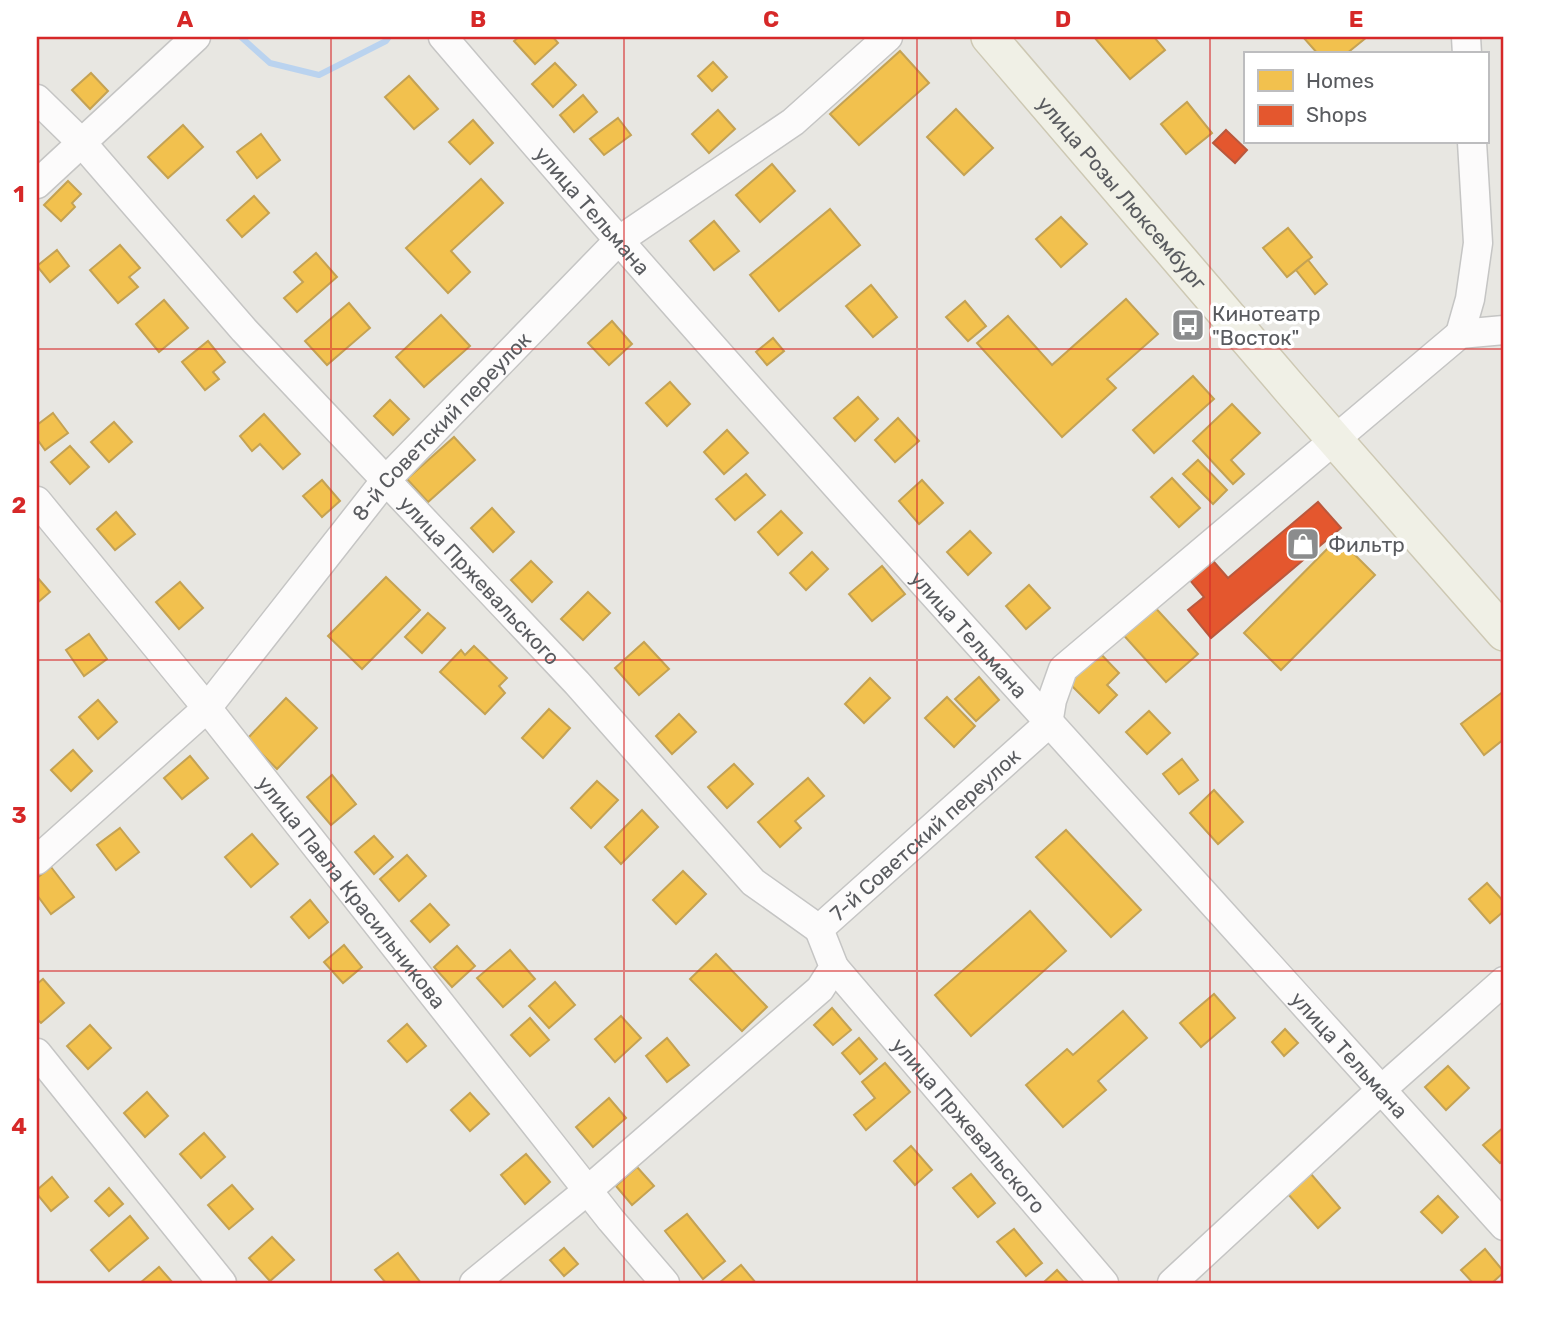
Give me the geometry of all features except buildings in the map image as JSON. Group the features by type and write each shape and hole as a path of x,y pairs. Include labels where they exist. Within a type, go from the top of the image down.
{"main road":[{"name":"улица Розы Люксембург","path":"989,37 1504,633"}],"street":[{"path":"37,184 196,37"},
{"name":"улица Тельмана","path":"443,37 618,241 1048,724 1504,1226"},
{"name":"8-й Советский переулок","path":"37,860 207,708 385,481 618,241 793,122 888,37"},
{"name":"улица Пржевальского","path":"37,99 82,143 244,330 577,683 753,882 819,929"},
{"path":"1048,724 1052,700 1063,669 1460,334 1470,299 1478,243 1472,144"},
{"path":"1460,334 1504,330"},
{"name":"улица Павла Красильникова","path":"37,501 207,708 587,1190 666,1283"},
{"name":"7-й Советский переулок","path":"834,967 819,929 1048,724"},
{"path":"474,1283 587,1190 820,989 834,967"},
{"name":"улица Пржевальского","path":"834,967 1104,1283"},
{"path":"1172,1283 1382,1089 1504,981"},
{"path":"37,1053 222,1283"}],"waterway":[{"path":"241,37 270,63 319,75 389,37"}],"place":[{"name":"Кинотеатр \"Восток\"","path":"1188,325"},
{"name":"Фильтр","path":"1303,544"}]}
